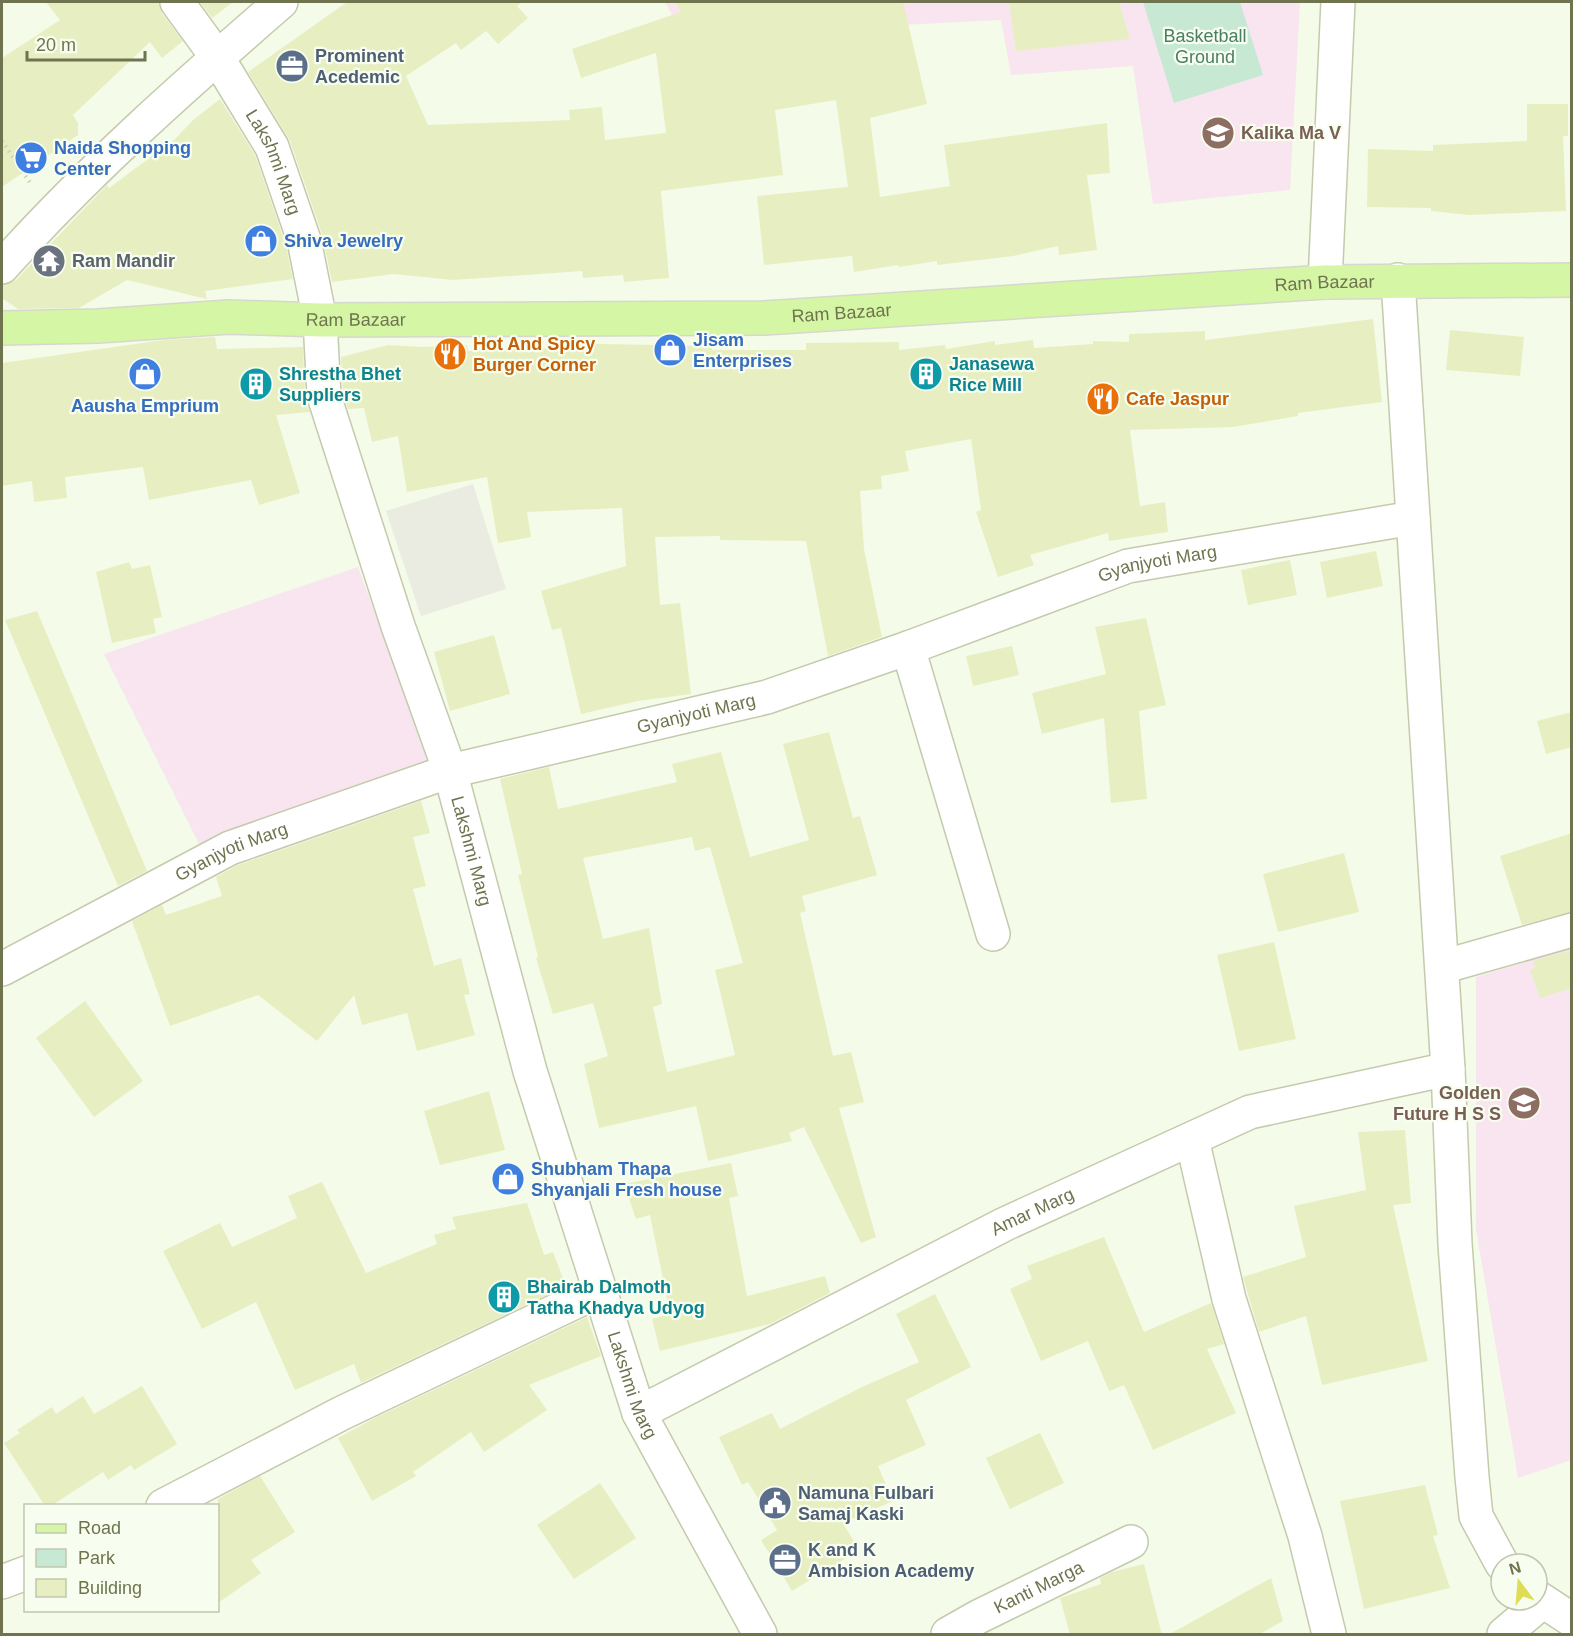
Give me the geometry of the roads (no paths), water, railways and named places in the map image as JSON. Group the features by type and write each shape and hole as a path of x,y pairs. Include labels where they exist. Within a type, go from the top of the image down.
{"main road":[{"name":"Ram Bazaar","path":"2,328 98,326 229,317 320,320 764,318 1325,282 1572,280"}],"street":[{"name":"Lakshmi Marg","path":"177,2 217,57 272,147 304,240 320,320 324,396 398,626 450,771 530,1071 639,1413 760,1635"},
{"path":"2,267 52,210 217,57 281,2"},
{"path":"1325,282 1338,2"},
{"path":"1398,280 1442,967 1455,1244 1476,1516 1496,1552"},
{"name":"Gyanjyoti Marg","path":"2,969 230,848 450,771 767,697 908,648 1128,566 1413,518"},
{"path":"908,648 993,934"},
{"path":"1442,967 1572,930"},
{"name":"Amar Marg","path":"639,1413 1005,1224 1250,1112 1448,1069"},
{"path":"1192,1139 1229,1299 1305,1536 1329,1635"},
{"path":"167,1504 342,1413 600,1290"},
{"name":"Kanti Marga","path":"948,1635 978,1617 1131,1542"},
{"path":"2,1582 24,1574"},
{"path":"1549,1606 1572,1620"},
{"path":"1504,1635 1528,1612"}],"place":[{"name":"Prominent Acedemic","path":"292,66"},
{"name":"Kalika Ma V","path":"1218,133"},
{"name":"Naida Shopping Center","path":"31,158"},
{"name":"Shiva Jewelry","path":"261,241"},
{"name":"Ram Mandir","path":"49,261"},
{"name":"Jisam Enterprises","path":"670,350"},
{"name":"Hot And Spicy Burger Corner","path":"450,354"},
{"name":"Aausha Emprium","path":"145,374"},
{"name":"Janasewa Rice Mill","path":"926,374"},
{"name":"Shrestha Bhet Suppliers","path":"256,384"},
{"name":"Cafe Jaspur","path":"1103,399"},
{"name":"Golden Future H S S","path":"1524,1103"},
{"name":"Shubham Thapa Shyanjali Fresh house","path":"508,1179"},
{"name":"Bhairab Dalmoth Tatha Khadya Udyog","path":"504,1297"},
{"name":"Namuna Fulbari Samaj Kaski","path":"775,1503"},
{"name":"K and K Ambision Academy","path":"785,1560"}],"park label":[{"name":"Basketball Ground","path":"1205,46"}]}
